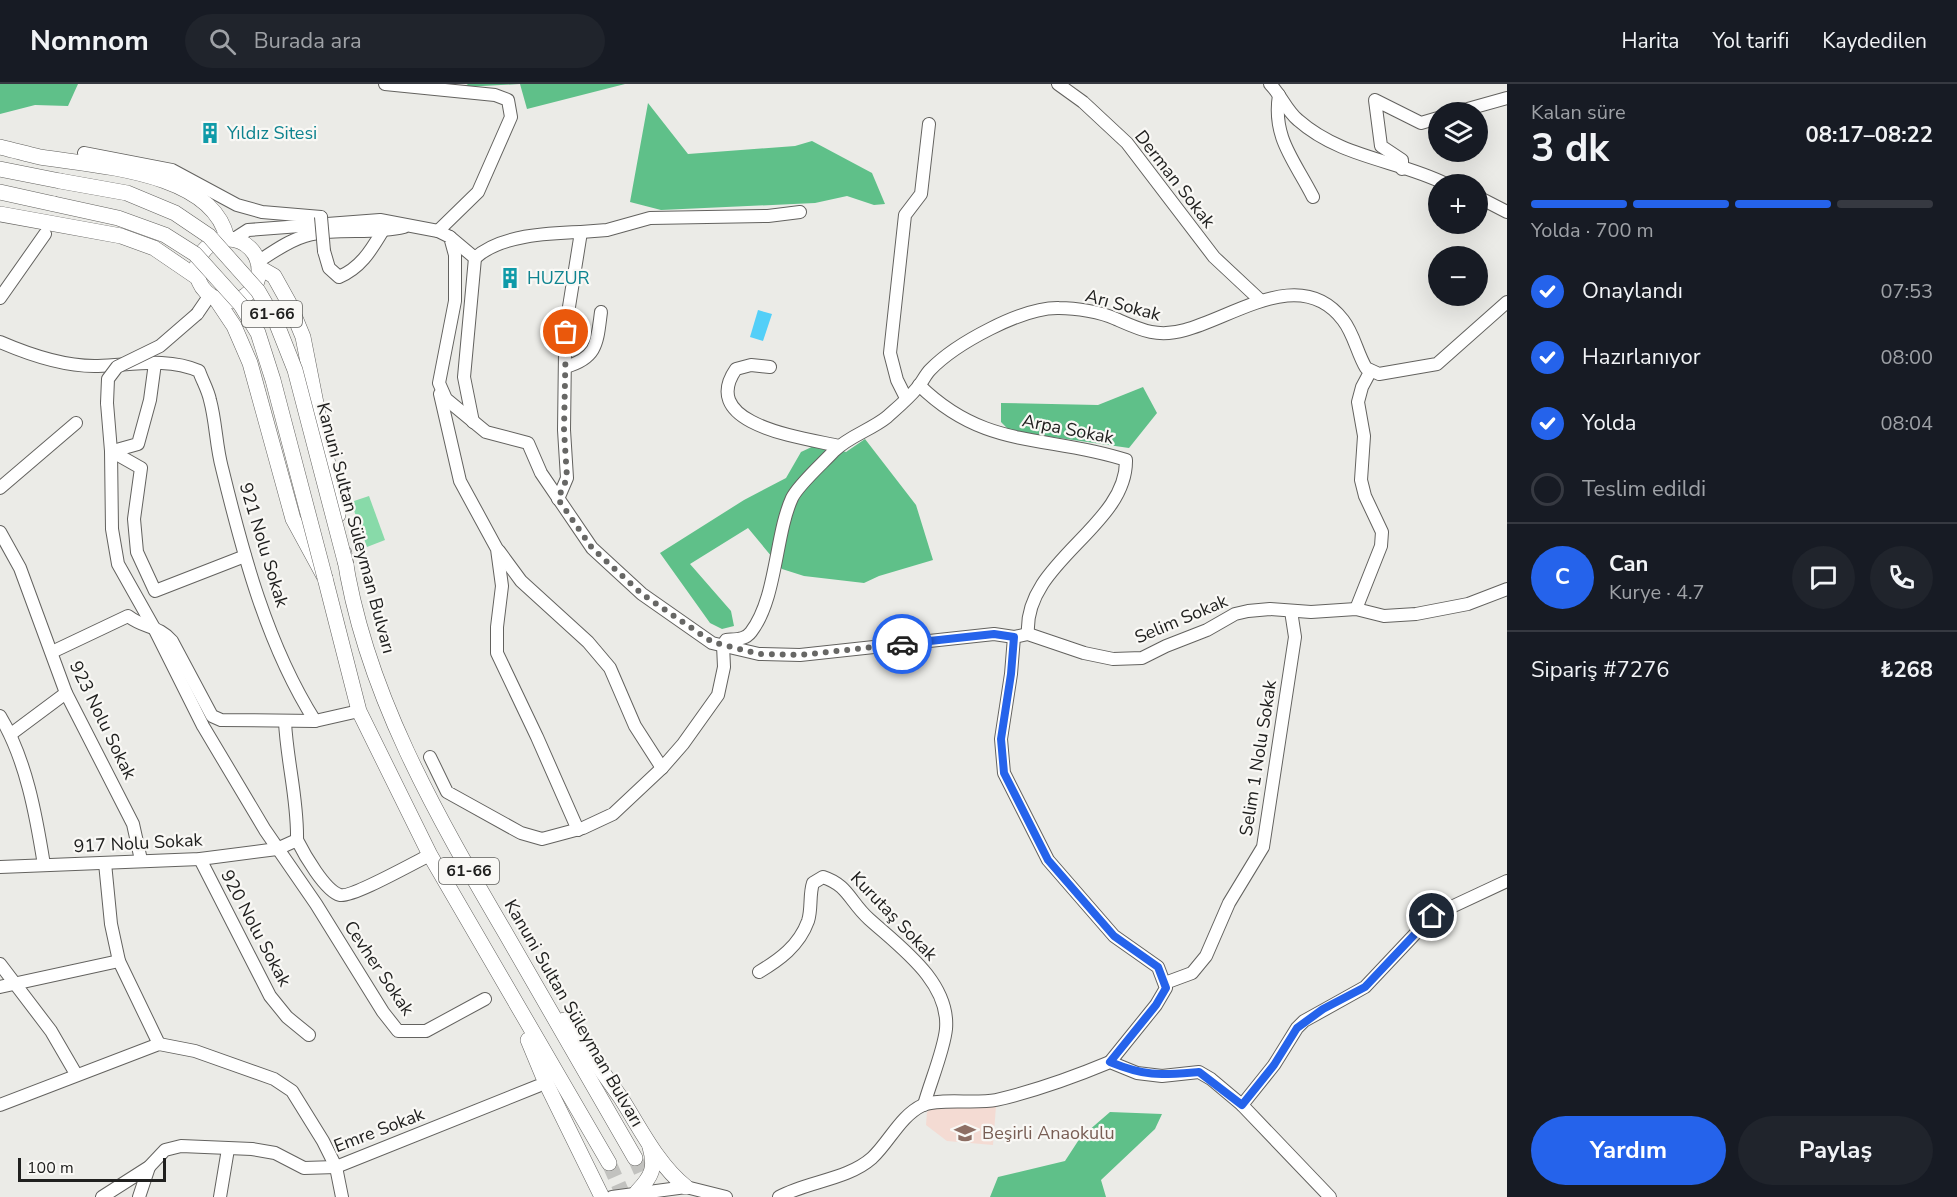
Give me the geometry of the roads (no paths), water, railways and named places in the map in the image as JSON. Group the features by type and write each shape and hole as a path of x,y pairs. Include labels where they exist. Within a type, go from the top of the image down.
{"main road":[{"name":"61-66","path":"0,147 145,175 178,187 205,203 224,223 230,239 247,244 259,265 274,276 289,303 303,337 333,479 346,565"},
{"name":"Kanuni Sultan Süleyman Bulvarı","path":"0,169 127,193 175,213 209,236 258,291 276,322 295,370 346,565 357,620 384,699 453,843 634,1158"},
{"name":"61-66","path":"0,192 118,218 165,235 195,254 241,305 258,333 273,380 359,711 430,855 609,1163"},
{"name":"61-66","path":"0,213 121,236 154,248 198,279 234,326 250,363 293,519 325,578"},
{"path":"198,279 198,265 203,252 213,242 230,239"},
{"name":"61-66","path":"213,297 230,301 249,294 258,282 259,265"},
{"name":"61-66","path":"530,977 592,1057 649,1143 677,1180 686,1187"},
{"name":"61-66","path":"507,987 545,1081 602,1197"},
{"name":"61-66","path":"637,1192 650,1178 655,1165 649,1143"}],"street":[{"path":"385,84 495,95 508,100 511,107 511,117 478,192 438,231"},
{"name":"Derman Sokak","path":"1058,84 1083,102 1127,143 1214,257 1260,300"},
{"path":"1270,84 1280,94 1284,106 1321,137 1354,153 1428,175"},
{"path":"1280,94 1276,116 1283,144 1313,197"},
{"path":"1488,103 1507,98"},
{"path":"1402,169 1402,160 1382,147 1374,100 1421,123 1428,121"},
{"path":"906,398 897,380 890,353 905,215 921,194 929,124"},
{"path":"84,153 172,170 237,206 262,212 321,217 324,251 329,268 339,277 354,271 371,251 382,232"},
{"path":"1488,202 1507,212"},
{"path":"473,422 464,377 475,258 487,248 548,233 607,230 650,218 768,216 800,212"},
{"path":"230,239 248,230 380,220 405,227 438,231 450,237 475,258"},
{"path":"259,265 285,244 304,236 336,231 382,232 405,227"},
{"path":"558,499 567,478 564,430 568,313 581,232"},
{"path":"0,298 45,234"},
{"path":"450,237 455,255 455,301 439,383 459,481 497,549 521,581 588,642 609,668 635,726 662,768"},
{"name":"Arı Sokak","path":"723,645 726,639 740,639 750,633 766,602 790,501 795,493 839,446 886,418 919,385 928,371 948,354 981,334 1041,310 1058,308 1116,318 1138,330 1162,335 1195,328 1260,300 1298,296 1322,300 1344,321 1360,358 1370,372"},
{"name":"Cevher Sokak","path":"213,297 160,346 117,367 108,380 112,529 118,564 154,628 203,726 277,849 316,904 383,1012 398,1031 426,1031 485,999"},
{"path":"1356,609 1380,546 1382,532 1365,496 1361,480 1364,436 1358,402 1362,387 1370,372 1384,373 1437,364 1507,302"},
{"path":"565,368 590,355 597,344 601,312"},
{"path":"0,342 68,363 97,366 156,363 150,399 138,444 123,450 111,451"},
{"name":"921 Nolu Sokak","path":"156,363 187,365 199,371 211,401 215,440 245,556 278,649 300,697 315,721"},
{"path":"770,367 751,365 736,369 728,381 729,402 740,417 764,427 839,446"},
{"name":"Selim Sokak","path":"439,383 446,399 486,432 528,443 541,473 592,548 642,594 712,642 759,654 800,655 994,634 1014,637 1028,634 1104,657 1142,658 1207,630 1235,614 1270,609 1311,612 1356,609 1384,615 1416,614 1468,604 1507,589"},
{"name":"Arpa Sokak","path":"919,385 948,410 972,424 1021,440 1107,454 1126,460 1126,475 1096,523 1035,592 1027,621 1028,634"},
{"path":"0,488 76,423"},
{"path":"111,451 141,468 134,519 137,552 155,591 245,556"},
{"name":"923 Nolu Sokak","path":"0,532 20,568 66,693 133,824 141,860"},
{"path":"497,549 502,586 497,627 497,653 578,830"},
{"name":"Selim 1 Nolu Sokak","path":"1165,983 1192,973 1206,956 1229,903 1263,847 1295,637 1291,610"},
{"path":"52,651 128,616 141,626 164,632 172,641 212,716 221,720 315,721 359,711"},
{"path":"779,1197 813,1182 846,1173 871,1158 897,1126 924,1105 994,1100 1068,1078 1110,1062 1156,1005 1166,988 1158,967 1114,936 1053,867 1004,773 1001,739 1014,637"},
{"path":"430,757 447,792 521,833 542,839 578,830 612,814 662,768 718,695 724,667 723,645"},
{"path":"11,734 66,693"},
{"path":"0,716 11,734 37,818 44,865"},
{"path":"277,849 297,840 297,820 292,774 287,759 285,722"},
{"name":"Cevher Sokak","path":"297,840 307,861 333,891 349,895 430,855"},
{"name":"917 Nolu Sokak","path":"0,867 200,859 277,849"},
{"name":"920 Nolu Sokak","path":"200,859 270,996 287,1017 309,1035"},
{"path":"105,863 111,924 119,961 159,1044"},
{"name":"Kurutaş Sokak","path":"759,972 786,956 801,933 808,920 809,897 813,883 823,877 839,882 858,910 904,951 937,988 946,1029 924,1105"},
{"path":"1242,1105 1274,1065 1297,1028 1365,987 1432,916 1507,881"},
{"path":"0,987 119,961"},
{"path":"0,964 51,1031 76,1074"},
{"path":"0,1105 159,1044 195,1051 274,1079 292,1091 336,1167 342,1197"},
{"path":"1110,1062 1137,1073 1162,1076 1199,1072 1242,1105 1330,1197"},
{"name":"Emre Sokak","path":"102,1197 149,1167 165,1150 181,1146 275,1153 304,1167 336,1167 538,1086"},
{"path":"220,1197 228,1149"},
{"path":"139,1197 149,1167"},
{"path":"612,1197 686,1187 726,1197"}],"water":[{"path":"758,310 772,314 763,341 750,337"}],"tunnel":[{"path":"635,1158 650,1192"},
{"path":"609,1163 624,1197"}],"place":[{"name":"Yıldız Sitesi","path":"210,133"},
{"name":"HUZUR","path":"510,278"},
{"name":"Beşirli Anaokulu","path":"965,1133"}]}
